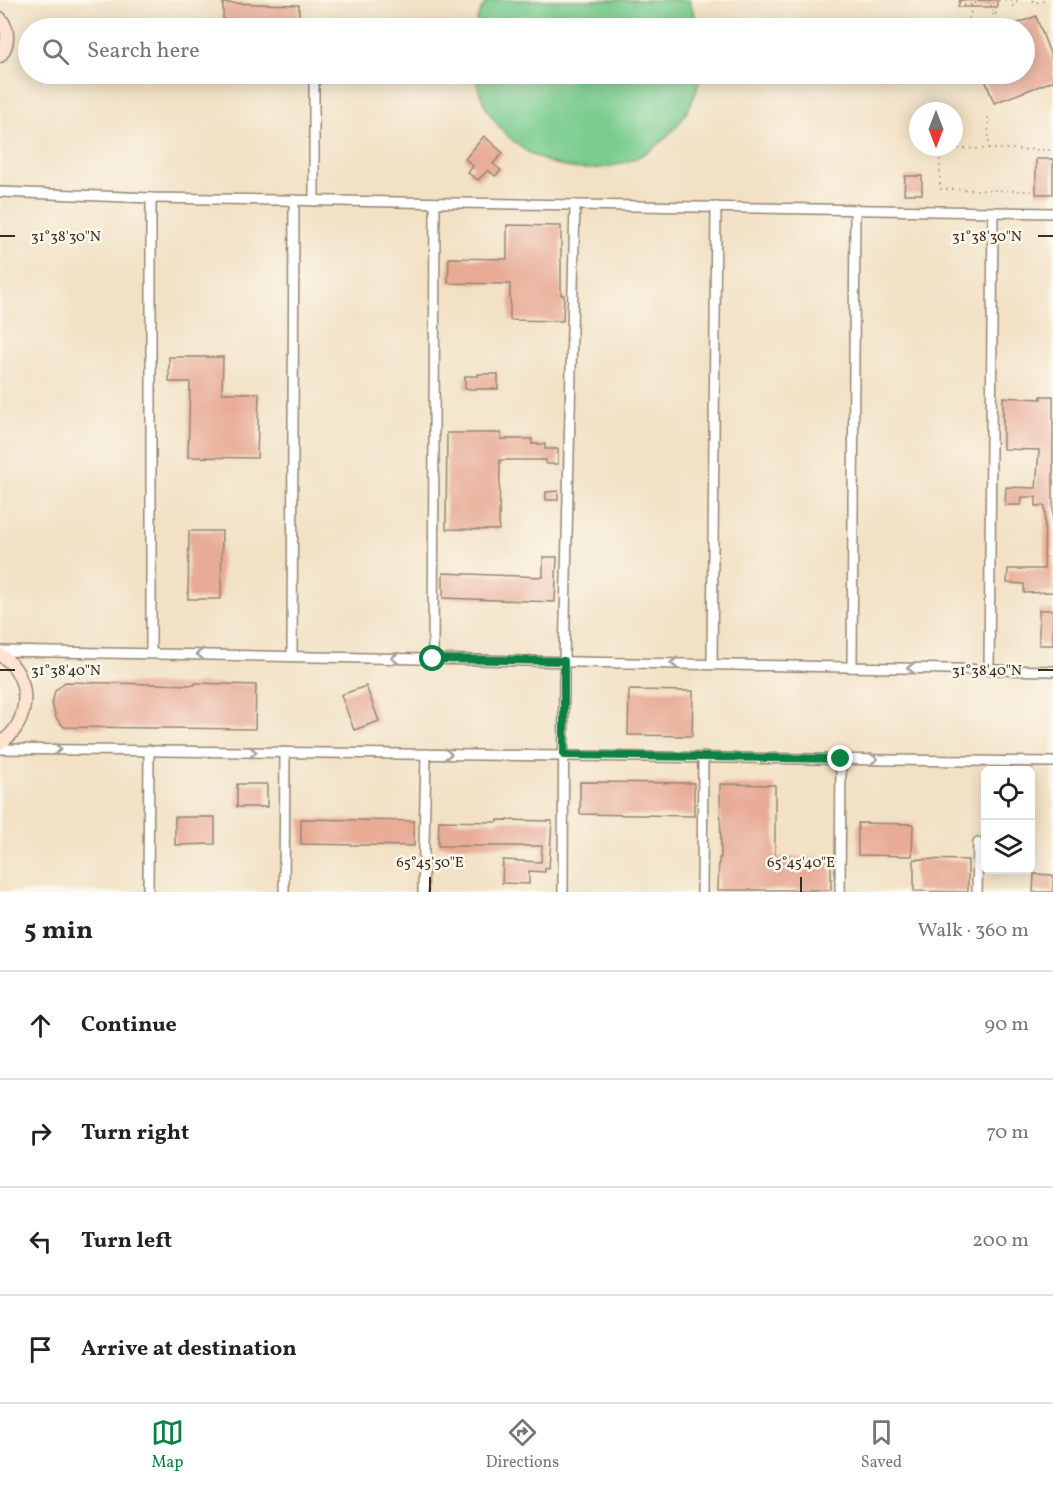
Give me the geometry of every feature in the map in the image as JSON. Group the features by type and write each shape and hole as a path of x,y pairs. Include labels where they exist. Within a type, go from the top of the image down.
{"street":[{"path":"0,18 7,32 7,42 0,56"},
{"path":"314,84 314,201"},
{"path":"0,192 151,198 1053,213"},
{"path":"151,198 151,654"},
{"path":"292,656 294,200"},
{"path":"433,659 435,202"},
{"path":"563,892 564,661 575,205"},
{"path":"712,664 716,207"},
{"path":"852,667 855,210"},
{"path":"988,670 993,212"},
{"path":"0,651 1053,671"},
{"path":"0,655 16,670 23,684 25,700 22,716 15,730 0,743"},
{"path":"0,748 1053,762"},
{"path":"148,892 149,750"},
{"path":"284,892 285,752"},
{"path":"423,892 426,754"},
{"path":"702,892 703,757"},
{"path":"840,892 841,759"},
{"path":"977,892 978,843"}],"path":[{"path":"974,0 983,0"},
{"path":"958,7 975,5 974,0"},
{"path":"969,18 974,0"},
{"path":"989,0 989,4 994,8 999,4 999,0"},
{"path":"1004,0 1005,2 1012,0"},
{"path":"1033,0 1037,4 1046,0"},
{"path":"988,117 988,149"},
{"path":"963,148 1053,150"},
{"path":"940,156 940,189 1031,191"}],"green space":[{"path":"487,0 689,0 695,18 478,18"},
{"path":"477,84 697,84 690,105 673,130 650,150 623,163 594,169 565,167 536,156 509,137 496,123 479,92"}],"building":[{"path":"960,0 997,0 997,7 958,7"},
{"path":"223,3 299,5 299,18 223,18"},
{"path":"1036,16 1053,62 1053,81 994,103 987,84 1035,84 1035,18 1031,18"},
{"path":"484,136 503,153 493,164 501,170 495,176 488,170 478,180 468,173 473,166 465,159"},
{"path":"1036,159 1053,159 1053,194 1036,194"},
{"path":"905,176 922,176 922,194 904,194"},
{"path":"507,225 561,226 563,321 510,320 510,284 448,283 449,258 507,259"},
{"path":"169,357 223,357 222,393 259,393 257,458 188,457 190,382 169,382"},
{"path":"478,374 498,374 498,389 465,389 465,376 478,376"},
{"path":"1041,396 1053,396 1053,592 1024,593 1024,584 1007,583 1008,569 1044,569 1045,506 1036,506 1036,497 1022,497 1021,505 1005,505 1006,487 1036,488 1039,450 1003,449 1003,397 1041,399"},
{"path":"447,433 501,433 501,439 532,439 532,444 545,444 545,449 558,449 558,464 546,464 546,460 500,460 499,530 446,529"},
{"path":"558,491 558,500 546,500 546,492"},
{"path":"189,531 222,531 221,599 188,599"},
{"path":"543,557 557,557 555,602 443,598 443,573 543,577"},
{"path":"1039,610 1053,610 1053,645 1039,645"},
{"path":"65,682 256,685 255,729 64,727 56,718 52,704 55,691"},
{"path":"366,686 379,721 354,730 341,695"},
{"path":"629,690 693,691 692,736 628,735"},
{"path":"580,782 694,783 694,816 580,814"},
{"path":"237,784 267,784 267,807 237,807"},
{"path":"720,784 775,785 775,857 831,858 831,890 718,890 719,858 721,858"},
{"path":"175,817 215,817 215,844 175,845"},
{"path":"301,819 414,821 414,846 301,844"},
{"path":"498,820 552,821 549,869 545,868 545,872 529,871 529,884 502,883 503,860 541,862 542,846 438,846 439,821 498,822"},
{"path":"858,823 913,824 912,856 858,855"},
{"path":"914,859 968,860 968,892 914,891"},
{"path":"1034,874 1053,875 1053,892 1033,892"}],"route":[{"path":"433,659 564,661 564,755 841,759"}]}
